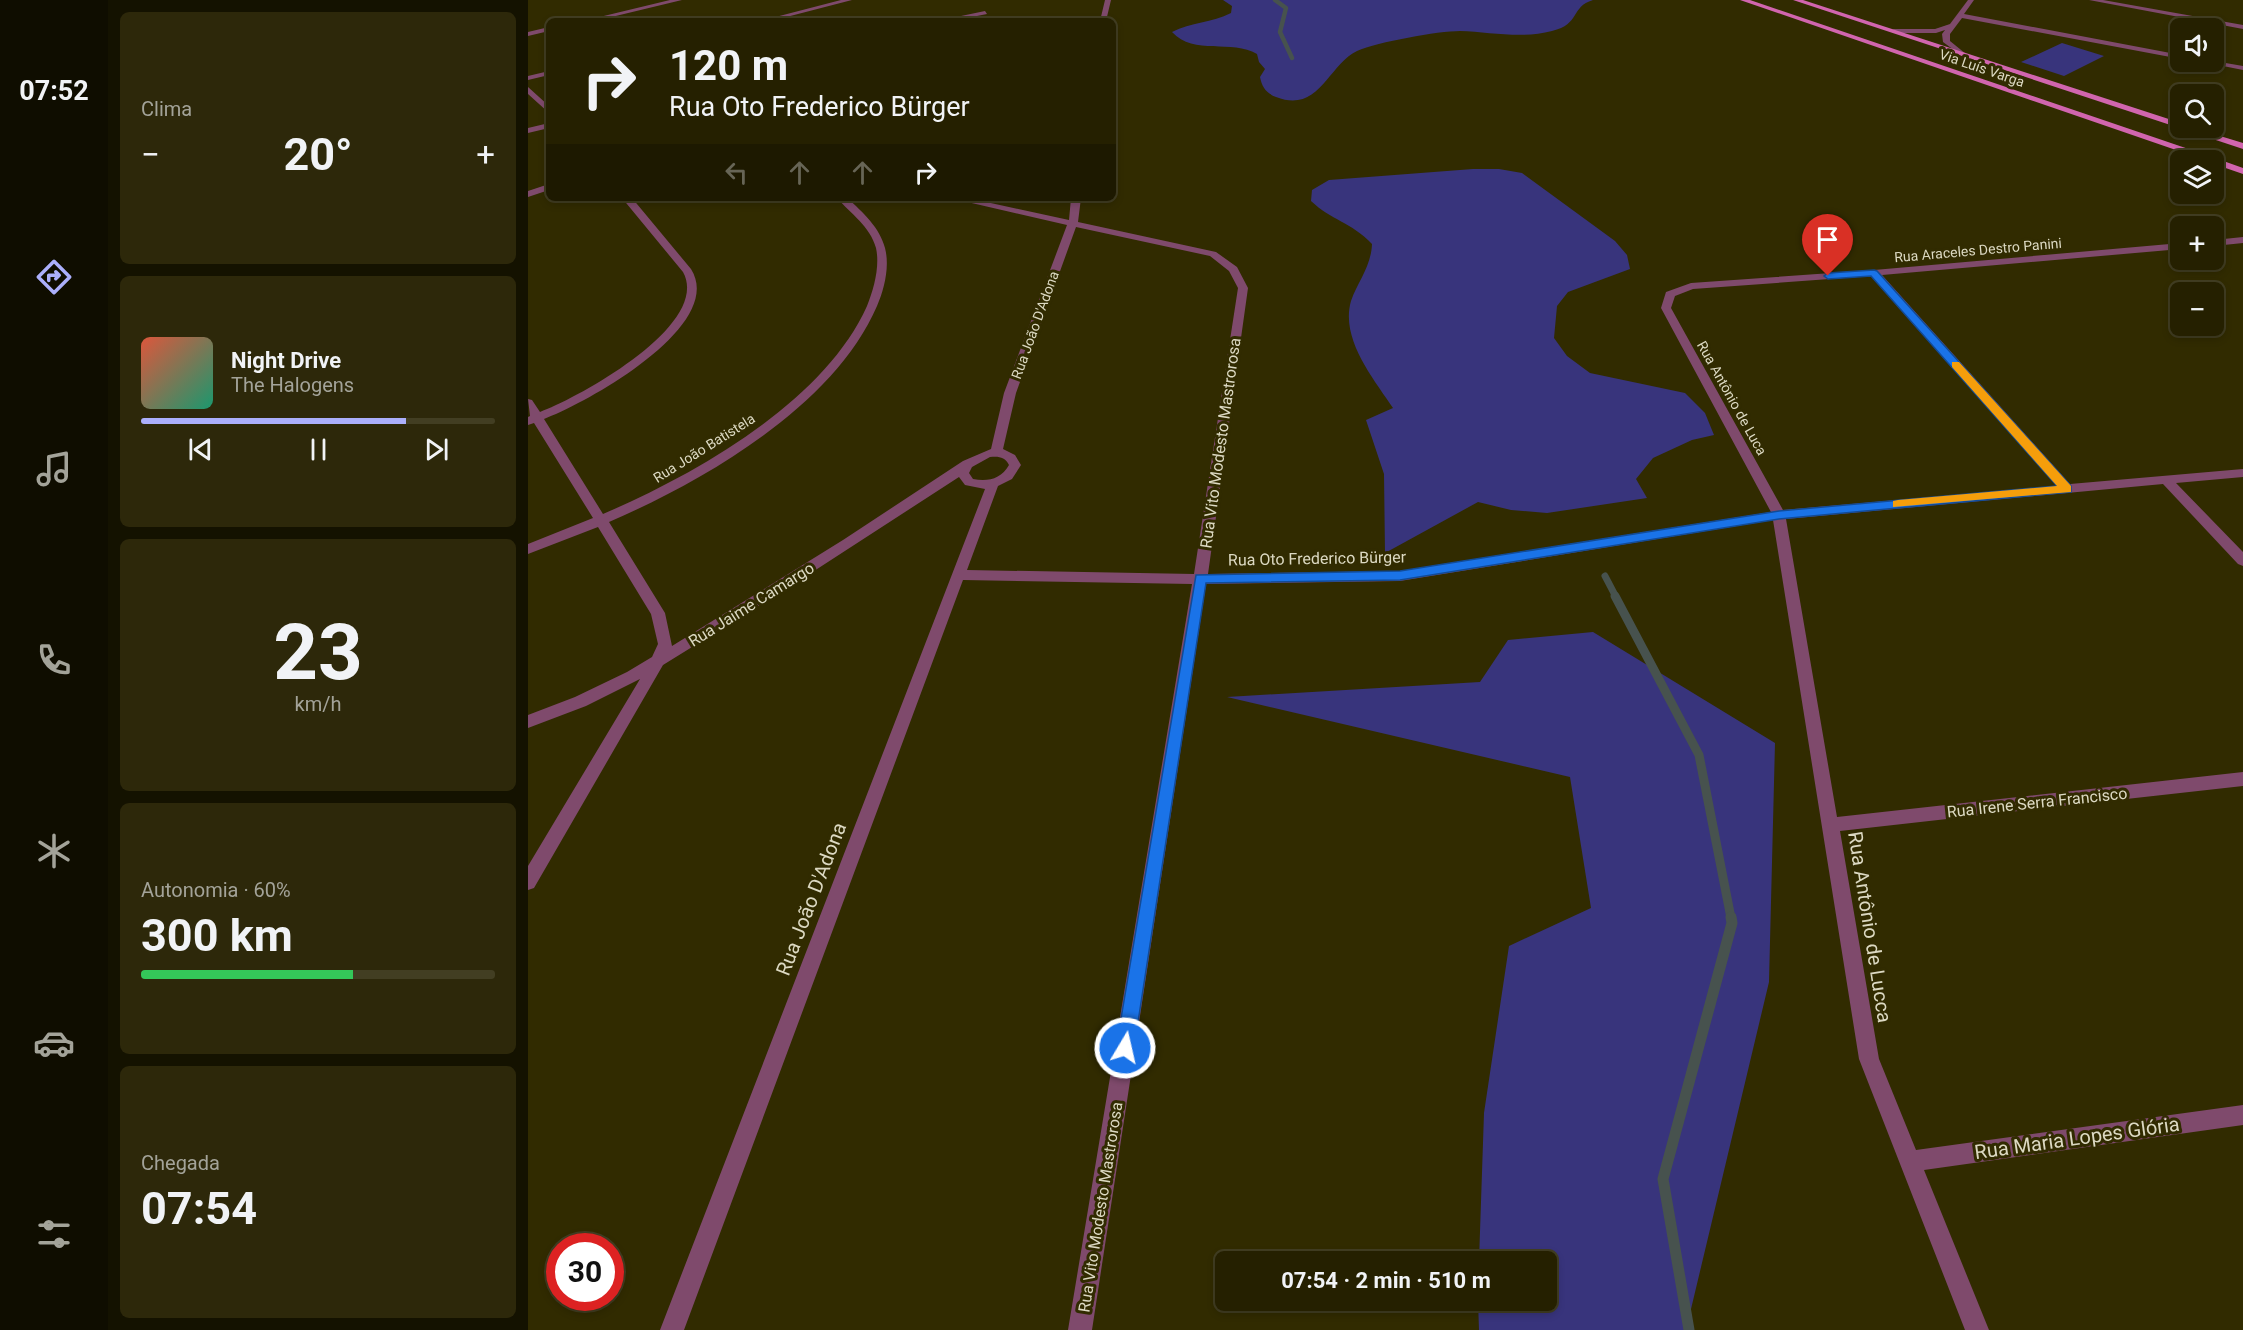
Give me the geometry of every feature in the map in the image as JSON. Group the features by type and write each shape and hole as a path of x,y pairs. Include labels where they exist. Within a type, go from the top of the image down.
{"main road":[{"name":"Via Luís Varga","path":"1743,0 2181,150"},
{"name":"Via Luís Varga","path":"1796,0 2170,122"},
{"path":"2218,138 2243,146"},
{"name":"Via Luís Varga","path":"2224,165 2243,171"}],"street":[{"path":"599,18 680,0"},
{"path":"775,18 849,0"},
{"path":"1103,18 1108,0"},
{"path":"1962,54 1947,42 1946,34 1971,0"},
{"path":"2092,0 2243,27"},
{"path":"952,18 986,9 982,18"},
{"path":"1959,15 2170,55"},
{"path":"1893,31 1936,31 1950,26"},
{"path":"528,34 546,30"},
{"path":"2224,65 2243,68"},
{"path":"528,78 546,74"},
{"path":"528,89 546,108"},
{"path":"528,131 546,126"},
{"path":"528,194 546,189"},
{"path":"532,419 597,388 647,356 675,328 691,299 691,275 629,201"},
{"name":"Rua João Batistela","path":"528,549 601,522 683,481 762,431 822,379 860,330 879,289 882,256 872,229 845,201"},
{"name":"Rua Vito Modesto Mastrorosa","path":"970,201 1213,254 1233,268 1243,288 1200,579 1080,1330"},
{"name":"Rua João D'Adona","path":"996,452 1010,393 1073,222 1076,201"},
{"path":"2224,242 2243,240"},
{"name":"Rua Araceles Destro Panini","path":"1670,294 1691,286 1874,273 2170,247"},
{"path":"1874,273 2067,489"},
{"name":"Rua Antônio de Luca","path":"1670,294 1666,308 1779,515"},
{"path":"528,403 532,419 658,613 665,644 657,663 528,882"},
{"path":"996,452 1010,456 1015,465 1008,476 993,484 969,482 963,473 965,467 980,455 996,452"},
{"name":"Rua Jaime Camargo","path":"528,722 551,715 657,663 829,556 965,467"},
{"name":"Rua Oto Frederico Bürger","path":"958,575 1200,579 1400,576 1779,515 2243,473"},
{"path":"2166,480 2243,561"},
{"name":"Rua João D'Adona","path":"672,1330 993,484"},
{"name":"Rua Antônio de Lucca","path":"1779,515 1869,1059 1977,1330"},
{"name":"Rua Irene Serra Francisco","path":"1830,825 2243,779"},
{"name":"Rua Maria Lopes Glória","path":"1910,1161 2243,1115"}],"shaded area":[{"path":"1223,0 1593,0 1581,7 1567,24 1552,31 1518,35 1450,31 1379,44 1357,51 1338,66 1313,94 1303,99 1291,100 1276,97 1265,89 1260,77 1265,69 1259,62 1257,54 1236,48 1202,46 1181,39 1172,32 1231,13 1232,6"},
{"path":"2062,43 2104,56 2064,76 2021,62"},
{"path":"1499,169 1522,173 1615,241 1627,255 1630,269 1568,292 1557,306 1554,338 1567,356 1590,373 1685,393 1705,413 1714,435 1692,440 1653,458 1636,479 1647,498 1547,513 1511,510 1478,502 1385,553 1384,474 1366,420 1393,408 1368,371 1354,344 1349,315 1351,301 1367,267 1372,244 1311,201 1312,190 1329,180"},
{"path":"1593,632 1775,743 1769,982 1686,1330 1479,1330 1478,1311 1557,1311 1557,1251 1479,1251 1484,1113 1509,946 1591,908 1570,777 1227,697 1480,682 1508,640"}],"waterway":[{"path":"1275,0 1286,8 1280,32 1292,58"},
{"path":"1605,576 1616,597"},
{"path":"1615,596 1699,755 1731,918"},
{"path":"1689,1330 1663,1179 1732,923 1731,917"}],"slow traffic":[{"path":"1898,504 2067,489 1956,365"}],"route":[{"path":"1125,1048 1200,579 1400,576 1779,515 2067,489 1874,273 1828,276"}]}
